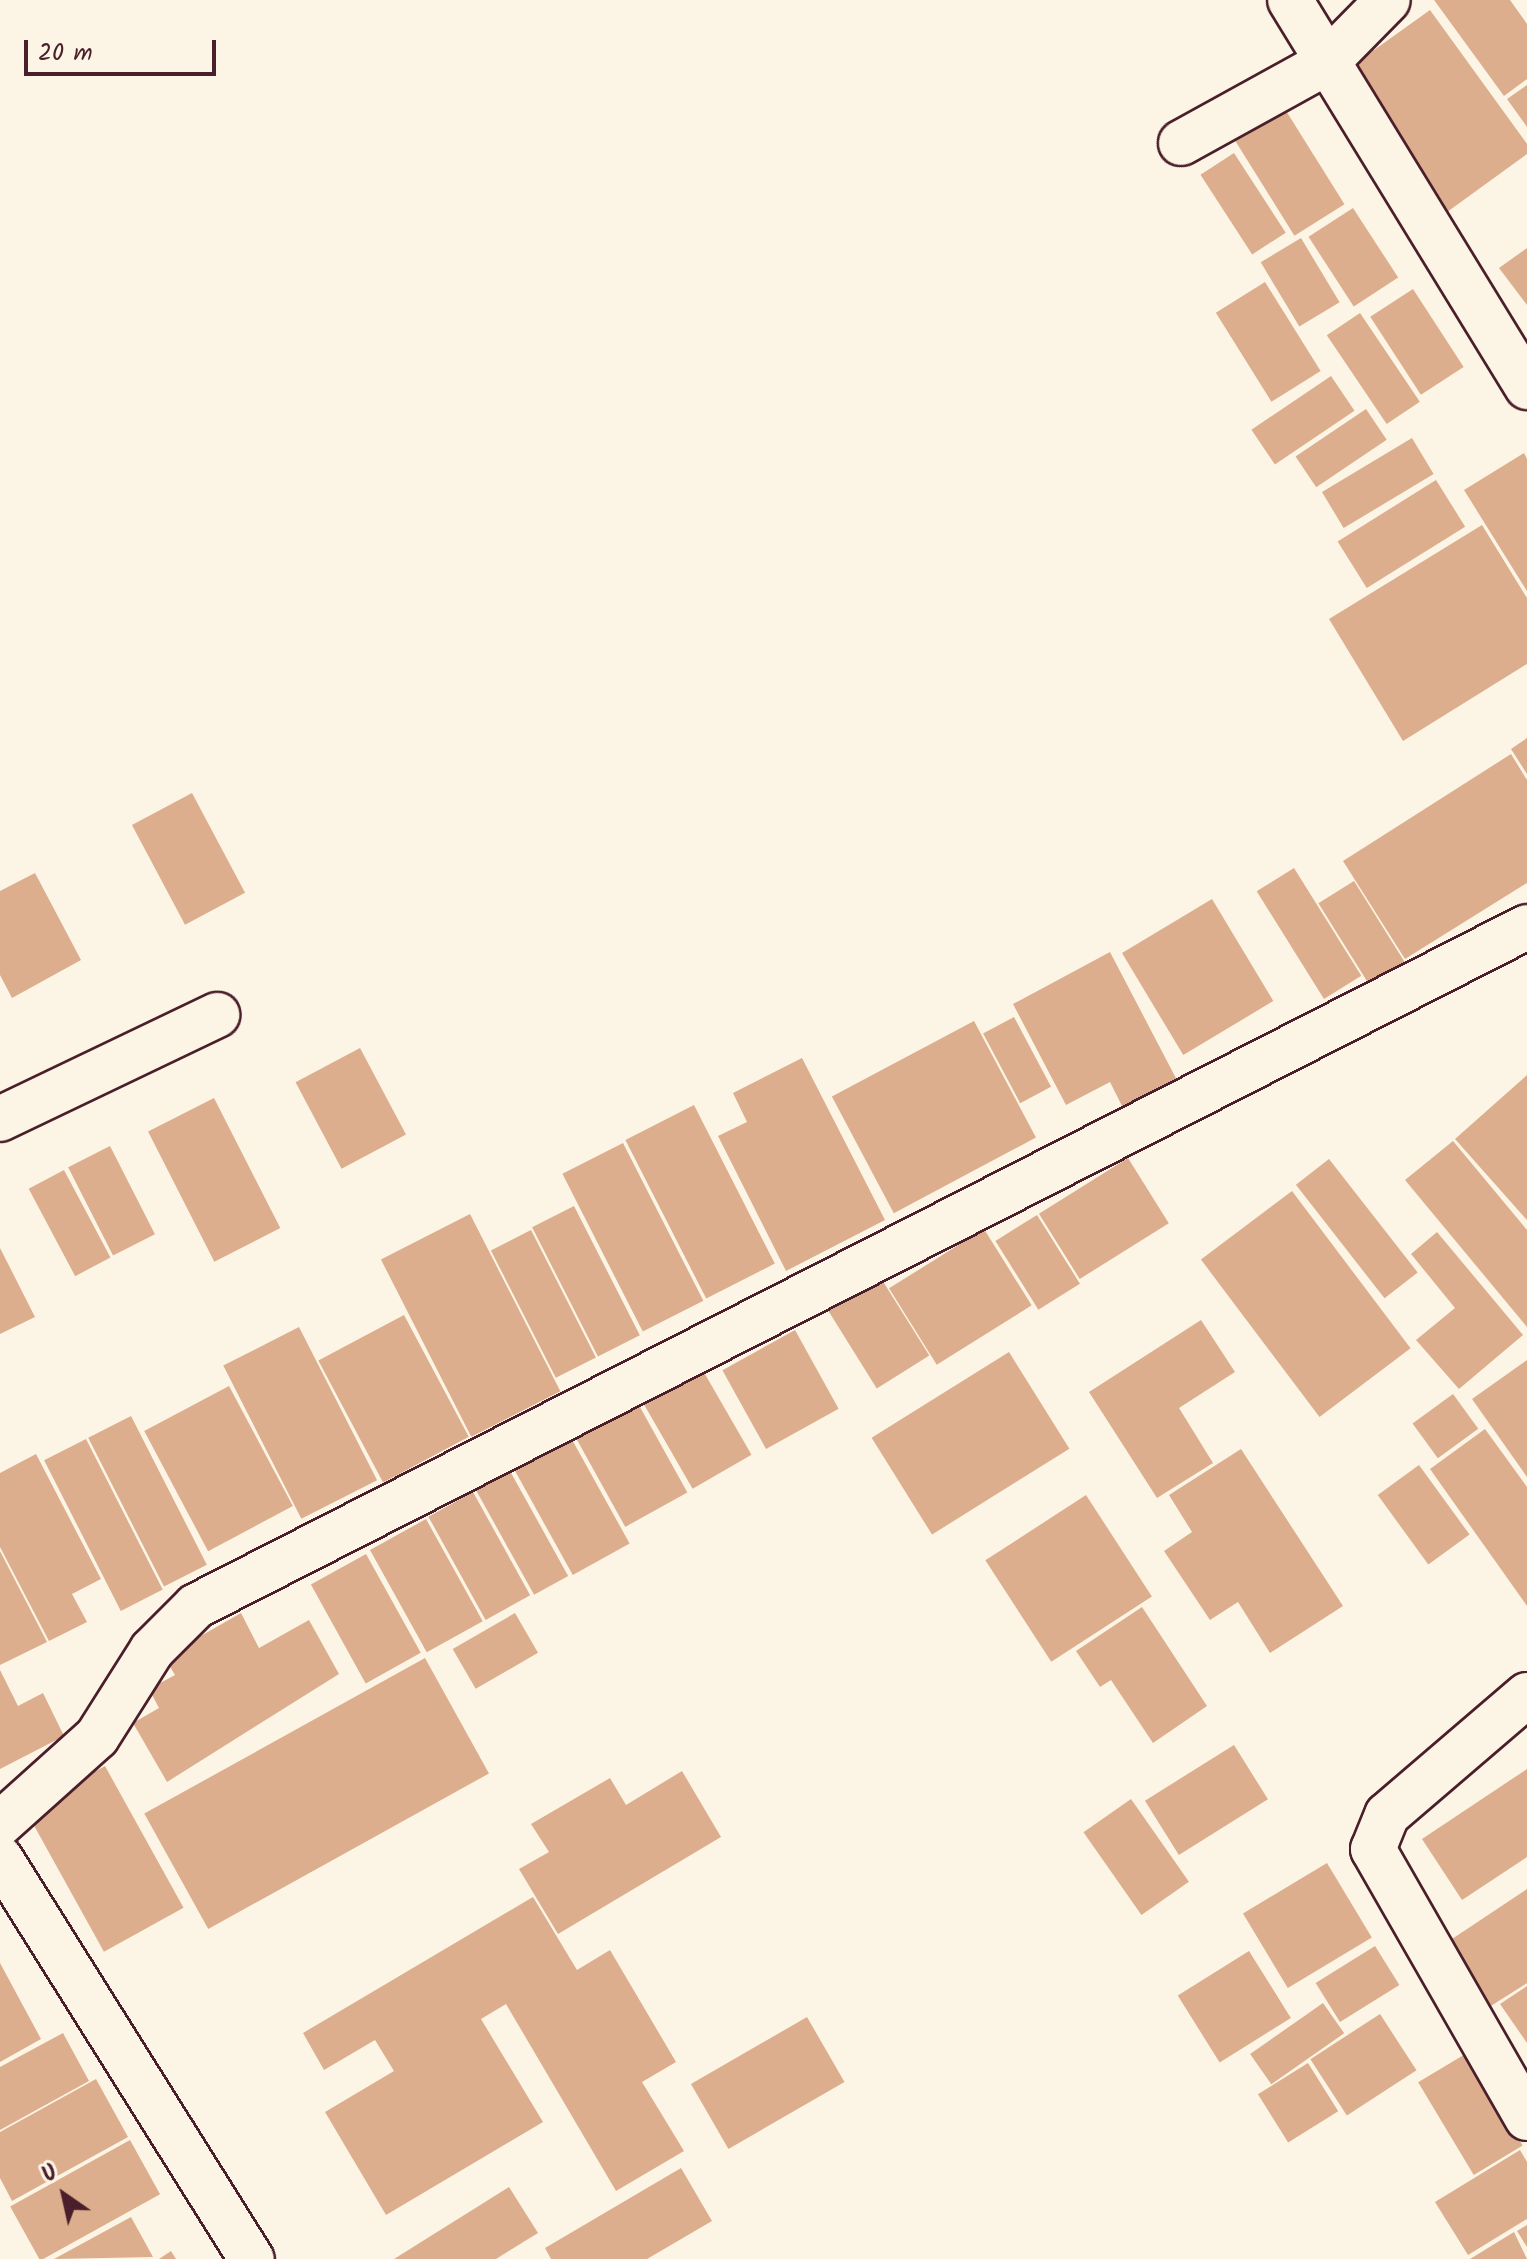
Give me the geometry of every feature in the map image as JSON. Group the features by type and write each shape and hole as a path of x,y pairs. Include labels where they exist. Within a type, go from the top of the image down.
{"street":[{"path":"1290,0 1527,387"},
{"path":"1181,143 1326,63 1388,0"},
{"path":"0,1824 97,1737 152,1650 196,1606 1527,927"},
{"path":"0,1119 217,1015"},
{"path":"1527,1695 1387,1815 1373,1849 1527,2118"},
{"path":"0,1858 252,2259"}],"building":[{"path":"1434,0 1510,0 1527,24 1527,79 1504,96"},
{"path":"1430,10 1527,144 1527,154 1443,215 1342,73"},
{"path":"1527,85 1527,127 1507,99"},
{"path":"1283,106 1344,204 1294,236 1233,137"},
{"path":"1234,153 1286,233 1252,254 1200,175"},
{"path":"1353,208 1398,278 1354,306 1309,237"},
{"path":"1301,238 1340,302 1299,326 1261,262"},
{"path":"1527,248 1527,305 1499,268"},
{"path":"1265,282 1321,371 1271,402 1216,313"},
{"path":"1413,289 1464,367 1421,395 1370,317"},
{"path":"1360,313 1420,402 1387,424 1327,335"},
{"path":"1331,376 1354,411 1275,465 1251,430"},
{"path":"1366,409 1387,440 1316,487 1296,457"},
{"path":"1412,438 1434,474 1344,528 1322,492"},
{"path":"1524,453 1527,459 1527,591 1464,490"},
{"path":"1436,480 1465,527 1367,588 1338,541"},
{"path":"1482,525 1527,598 1527,664 1403,741 1329,619"},
{"path":"1527,738 1527,774 1511,749"},
{"path":"1511,754 1527,780 1527,883 1405,959 1343,861"},
{"path":"192,793 245,893 185,925 132,825"},
{"path":"1294,868 1361,976 1324,999 1257,891"},
{"path":"35,873 81,960 12,998 0,975 0,891"},
{"path":"1354,881 1405,963 1370,986 1318,903"},
{"path":"1212,899 1273,1001 1183,1055 1122,953"},
{"path":"1110,952 1179,1084 1125,1112 1110,1082 1066,1105 1013,1004"},
{"path":"1014,1017 1051,1087 1020,1103 983,1033"},
{"path":"974,1021 1036,1138 894,1213 832,1097"},
{"path":"360,1048 406,1135 342,1169 296,1082"},
{"path":"802,1058 885,1220 786,1271 718,1136 747,1122 733,1093"},
{"path":"1527,1075 1527,1220 1455,1139"},
{"path":"214,1098 280,1228 214,1262 148,1132"},
{"path":"694,1105 775,1264 706,1299 625,1140"},
{"path":"1453,1141 1527,1230 1527,1327 1405,1180"},
{"path":"623,1143 703,1301 643,1332 562,1174"},
{"path":"110,1146 155,1234 113,1256 68,1167"},
{"path":"1128,1158 1169,1223 1080,1279 1039,1214"},
{"path":"1329,1159 1418,1272 1385,1298 1296,1185"},
{"path":"64,1170 110,1257 75,1276 29,1189"},
{"path":"1292,1191 1411,1348 1320,1417 1201,1260"},
{"path":"574,1206 640,1335 598,1357 532,1227"},
{"path":"470,1214 560,1391 471,1437 381,1259"},
{"path":"1037,1215 1080,1284 1038,1310 995,1241"},
{"path":"984,1229 1032,1305 937,1365 889,1288"},
{"path":"531,1230 596,1357 556,1378 491,1250"},
{"path":"1437,1232 1523,1335 1459,1389 1416,1340 1455,1308 1411,1254"},
{"path":"0,1248 35,1317 0,1334"},
{"path":"879,1275 929,1356 877,1388 826,1308"},
{"path":"404,1315 469,1437 383,1482 318,1361"},
{"path":"1201,1320 1235,1372 1179,1408 1213,1463 1157,1498 1089,1392"},
{"path":"299,1327 377,1480 301,1519 223,1366"},
{"path":"795,1330 839,1409 766,1449 722,1370"},
{"path":"1009,1352 1069,1449 932,1535 872,1438"},
{"path":"1527,1360 1527,1477 1472,1399"},
{"path":"698,1362 752,1455 693,1489 639,1396"},
{"path":"229,1386 293,1506 208,1551 144,1431"},
{"path":"1453,1394 1478,1429 1438,1458 1413,1423"},
{"path":"635,1398 687,1492 625,1527 573,1432"},
{"path":"131,1416 207,1565 164,1587 88,1438"},
{"path":"1485,1429 1527,1487 1527,1606 1430,1469"},
{"path":"570,1436 630,1544 573,1575 513,1468"},
{"path":"86,1439 163,1590 121,1611 44,1460"},
{"path":"1241,1449 1343,1606 1270,1653 1238,1602 1210,1620 1164,1551 1192,1532 1169,1495"},
{"path":"36,1454 101,1579 72,1594 87,1622 49,1641 0,1547 0,1473"},
{"path":"1419,1465 1470,1535 1428,1565 1378,1495"},
{"path":"510,1471 568,1576 534,1595 476,1490"},
{"path":"473,1492 530,1595 486,1620 428,1517"},
{"path":"1086,1495 1152,1596 1051,1662 985,1560"},
{"path":"426,1519 483,1621 427,1652 370,1550"},
{"path":"0,1551 47,1642 0,1665"},
{"path":"366,1554 421,1653 366,1683 311,1585"},
{"path":"1142,1607 1207,1706 1153,1743 1111,1680 1100,1687 1076,1651"},
{"path":"241,1613 259,1648 309,1620 339,1674 167,1782 133,1723 159,1708 149,1689 175,1675 164,1657"},
{"path":"515,1613 538,1653 476,1689 453,1649"},
{"path":"425,1658 489,1773 208,1929 144,1814"},
{"path":"0,1670 18,1706 43,1693 64,1736 0,1769"},
{"path":"1234,1745 1268,1799 1179,1855 1145,1801"},
{"path":"105,1766 184,1908 104,1952 25,1810"},
{"path":"1527,1769 1527,1857 1462,1900 1422,1839"},
{"path":"682,1771 721,1837 558,1934 519,1869 549,1852 531,1824 610,1778 626,1805"},
{"path":"1131,1799 1189,1882 1141,1915 1083,1832"},
{"path":"1327,1863 1372,1938 1288,1988 1243,1913"},
{"path":"1527,1889 1527,1983 1486,2009 1443,1945"},
{"path":"533,1897 577,1970 610,1950 676,2062 642,2082 684,2151 616,2191 506,2004 481,2019 543,2122 386,2215 325,2112 394,2071 375,2040 324,2070 303,2033"},
{"path":"1375,1946 1399,1985 1340,2022 1316,1983"},
{"path":"1249,1951 1291,2018 1220,2063 1178,1996"},
{"path":"0,1963 41,2039 0,2062"},
{"path":"1527,1986 1527,2043 1500,2004"},
{"path":"1323,2003 1344,2033 1271,2084 1250,2054"},
{"path":"1380,2014 1416,2070 1347,2115 1310,2059"},
{"path":"807,2017 844,2082 728,2149 691,2084"},
{"path":"63,2033 89,2081 0,2130 0,2067"},
{"path":"1467,2053 1523,2146 1474,2175 1418,2082"},
{"path":"1308,2063 1338,2111 1288,2143 1258,2094"},
{"path":"96,2079 128,2137 12,2201 0,2178 0,2132"},
{"path":"130,2140 160,2194 43,2259 39,2259 10,2206"},
{"path":"1520,2150 1527,2162 1527,2219 1468,2255 1435,2202"},
{"path":"681,2168 712,2221 647,2259 551,2259 545,2248"},
{"path":"509,2187 538,2233 496,2259 394,2259"},
{"path":"131,2217 153,2257 54,2259"},
{"path":"1527,2225 1527,2247 1517,2231"},
{"path":"1514,2232 1527,2259 1470,2259"},
{"path":"171,2251 176,2259 159,2259"}]}
